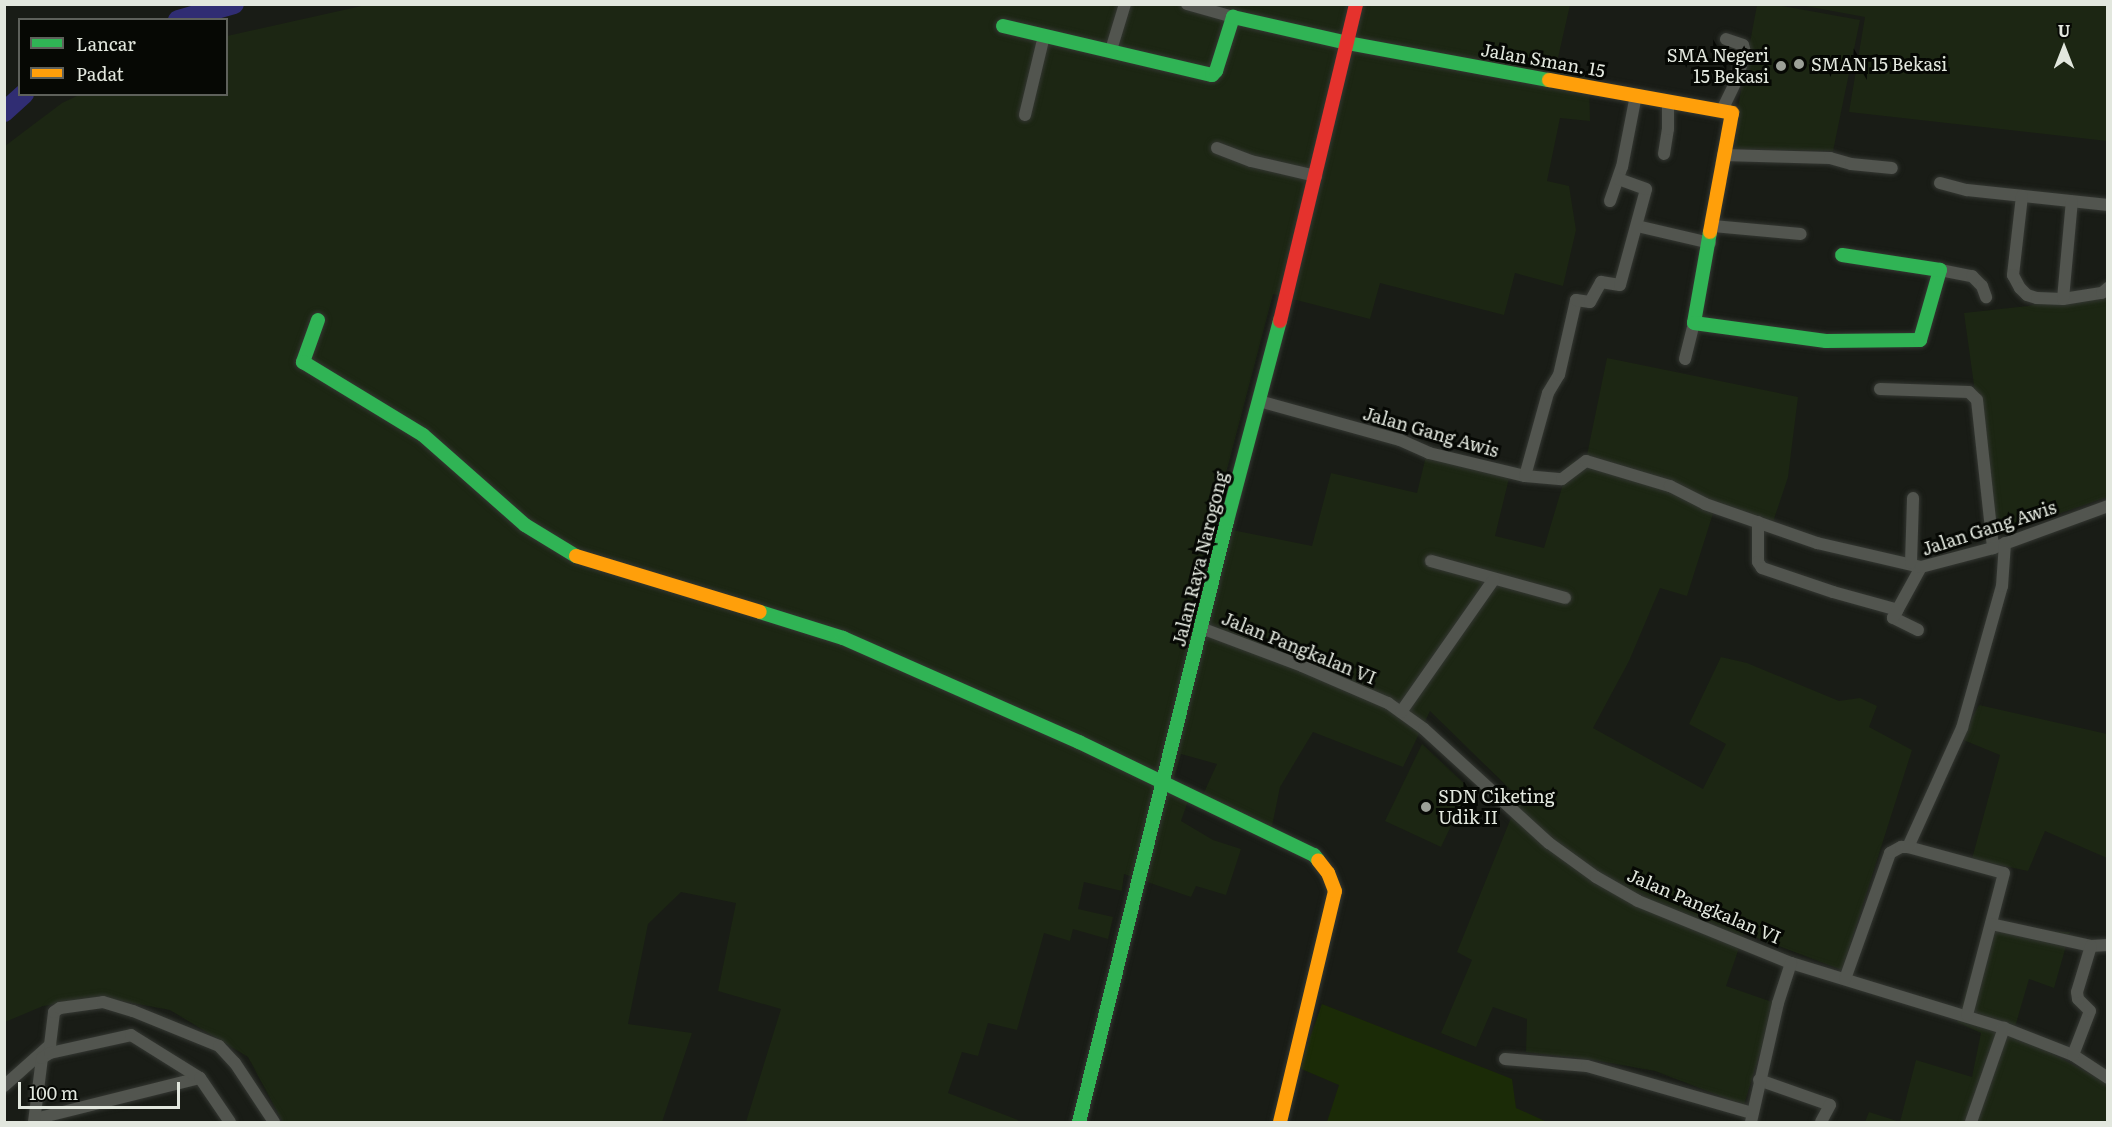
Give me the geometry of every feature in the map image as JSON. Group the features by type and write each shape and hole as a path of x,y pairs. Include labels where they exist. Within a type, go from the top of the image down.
{"street":[{"path":"1111,51 1125,4"},
{"path":"1003,26 1214,74 1233,16 1187,4"},
{"name":"Jalan Raya Narogong","path":"1079,1122 1316,176 1356,4"},
{"name":"Jalan Sman. 15","path":"1233,16 1347,44 1727,111"},
{"path":"1025,116 1044,36"},
{"path":"1685,359 1713,226 1727,111 1745,52 1743,45 1726,39"},
{"path":"1610,201 1619,179 1636,95"},
{"path":"1664,154 1668,129 1668,101"},
{"path":"1216,148 1251,161 1316,176"},
{"path":"1723,155 1830,158 1851,164 1892,168"},
{"path":"1525,476 1548,393 1559,375 1576,300 1590,302 1601,282 1620,285 1647,189 1619,179"},
{"path":"1940,183 1967,190 2108,205"},
{"path":"2022,196 2013,275 2027,295 2037,298 2063,299 2102,293 2108,288"},
{"path":"2063,299 2072,201"},
{"path":"1637,226 1710,243"},
{"path":"1713,226 1801,234"},
{"path":"1842,255 1972,276 1982,286 1986,297"},
{"path":"1694,323 1826,341 1917,342 1922,338 1940,270"},
{"path":"318,320 303,362 423,435 525,525 575,556 843,638 1165,781 1314,855 1328,873 1335,891 1281,1122"},
{"path":"1880,389 1969,392 1977,400 1999,546 2002,586 1962,728 1908,847"},
{"name":"Jalan Gang Awis","path":"1259,401 1357,435 1400,440 1429,453 1525,476 1562,479 1586,461 1670,486 1705,504 1758,522"},
{"path":"1913,498 1916,565 1817,543 1758,522 1758,562 1762,567 1833,592 1898,610 1893,618 1918,630"},
{"name":"Jalan Gang Awis","path":"1898,610 1916,565 1999,546 2108,506"},
{"path":"1431,561 1565,598"},
{"path":"1401,712 1494,579"},
{"name":"Jalan Pangkalan VI","path":"1202,628 1302,666 1401,712 1424,729 1549,843 1596,877 1638,901 1791,963 2004,1028 2073,1055 2108,1078"},
{"path":"1845,980 1890,853 1901,847 1908,847 2004,873 1967,1015"},
{"path":"1991,924 2091,946 2108,945"},
{"path":"2073,1055 2089,1019 2089,1008 2078,999 2077,992 2091,946"},
{"path":"1505,1059 1587,1066 1752,1118 1759,1080 1791,963"},
{"path":"4,1086 50,1045 54,1012 60,1008 103,1002 124,1008 219,1047 235,1063 274,1122"},
{"path":"1971,1122 2004,1028"},
{"path":"200,1078 35,1121 40,1062 50,1053 133,1035 200,1078 230,1122"},
{"path":"1759,1080 1830,1105 1821,1122"}],"shaded area":[{"path":"366,5 1570,5 1555,71 1589,78 1590,121 1560,118 1547,181 1569,186 1576,230 1563,286 1515,273 1504,315 1380,283 1370,319 1273,294 1212,526 1312,546 1331,473 1417,493 1428,448 1511,470 1495,536 1544,548 1569,464 1587,455 1607,358 1798,397 1788,477 1772,525 1715,507 1687,596 1660,588 1629,661 1593,728 1703,789 1726,744 1689,724 1721,657 1747,663 1839,701 1860,698 1877,706 1869,727 1912,750 1842,970 1744,933 1726,986 1775,1003 1744,1105 1655,1071 1594,1060 1526,1052 1527,1019 1493,1007 1476,1047 1441,1033 1472,960 1457,952 1519,798 1430,711 1403,767 1313,732 1280,787 1271,831 1201,799 1217,764 1181,754 1172,784 1190,795 1181,821 1213,840 1241,849 1226,895 1196,886 1191,897 1124,874 1122,891 1084,882 1078,909 1113,917 1108,939 1073,929 1070,941 1044,933 1017,1030 988,1023 978,1056 962,1052 948,1093 1018,1120 1017,1122 746,1122 781,1009 718,991 736,903 681,892 648,924 628,1024 692,1033 662,1122 283,1122 248,1057 170,1010 100,997 43,1006 5,1022 5,146 62,103 77,96 228,96 228,36"},
{"name":"SMAN 15 Bekasi","path":"1757,5 1776,5 1860,20 1833,151 1735,149 1738,107"},
{"path":"1800,5 2107,5 2107,141 1849,112 1865,17"},
{"path":"2107,289 2107,497 1995,536 1964,313 2028,306"},
{"path":"1979,705 2107,734 2107,858 2045,831 2028,871 1972,859 2000,755 1961,739"},
{"name":"SDN Ciketing Udik II","path":"1422,744 1469,788 1441,847 1385,821"},
{"path":"1986,921 2034,931 2070,932 2054,988 2029,979 2012,1037 2047,1051 2107,1083 2107,1122 1900,1122 1916,1060 1972,1077 1981,1033 1957,1022"},
{"path":"1869,1112 1900,1122 1865,1122"}],"green space":[{"path":"1322,1004 1512,1079 1516,1108 1547,1122 1327,1122 1339,1085 1299,1068"}],"waterway":[{"path":"185,18 234,4"},
{"path":"4,112 22,96"}],"traffic: fast":[{"path":"1003,26 1212,75 1216,71 1233,17 1347,43 1549,80"},
{"path":"1710,232 1694,323 1826,341 1920,340 1940,270 1842,255"},
{"path":"318,320 303,362 423,435 525,525 576,556"},
{"path":"1079,1122 1227,521 1280,321"},
{"path":"760,612 843,638 1079,742 1314,855 1318,860"}],"traffic: slow":[{"path":"1549,80 1732,113 1710,232"},
{"path":"576,556 760,612"},
{"path":"1280,1122 1335,891 1328,873 1318,860"}],"traffic: jam":[{"path":"1280,321 1356,4"}],"place":[{"name":"SMAN 15 Bekasi","path":"1799,64"},
{"name":"SMA Negeri 15 Bekasi","path":"1781,66"},
{"name":"SDN Ciketing Udik II","path":"1426,807"}]}
